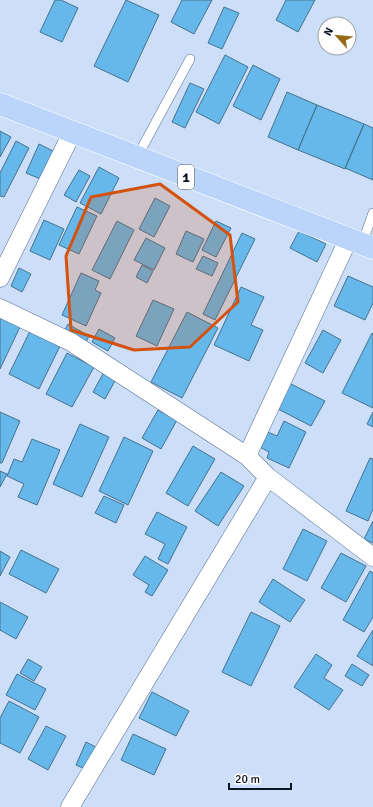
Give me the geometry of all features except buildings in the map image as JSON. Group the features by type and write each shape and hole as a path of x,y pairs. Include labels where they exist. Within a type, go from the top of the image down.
{"highway":[{"name":"1","path":"0,104 361,244"}],"street":[{"path":"0,278 72,133"},
{"path":"247,456 361,244"},
{"path":"0,308 70,342 247,456 268,477 373,557"},
{"path":"70,807 268,477"}],"lane":[{"path":"137,158 190,58"},
{"path":"361,244 373,213"}],"highlighted area":[{"path":"160,184 230,235 238,302 190,347 134,350 71,330 66,256 91,197"}]}
